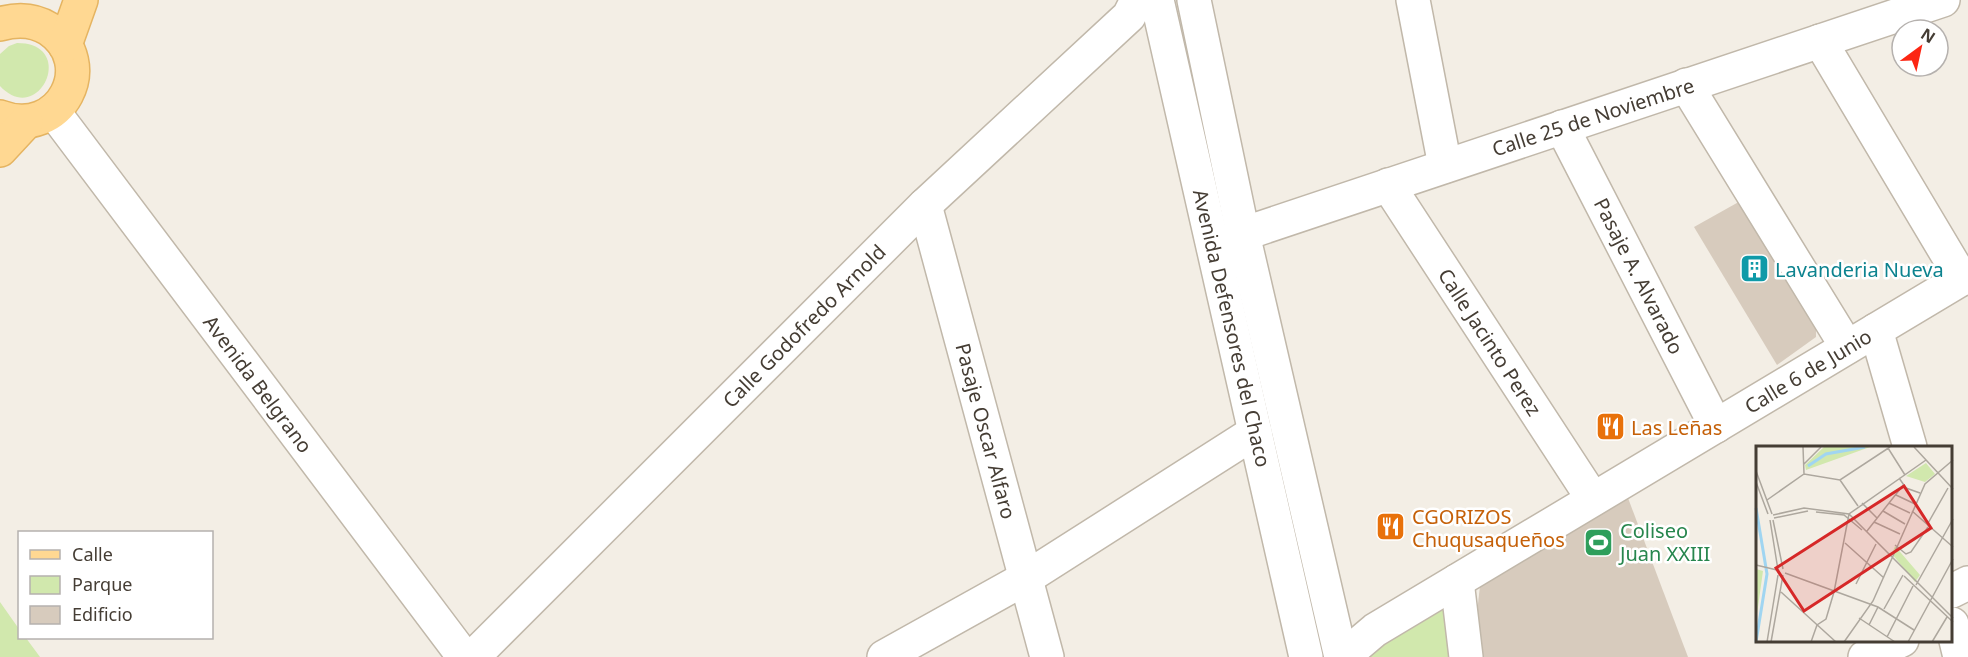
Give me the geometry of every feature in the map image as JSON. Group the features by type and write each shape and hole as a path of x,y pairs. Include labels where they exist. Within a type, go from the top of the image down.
{"main road":[{"path":"65,45 81,0"},
{"path":"0,150 26,116 63,100 70,87 73,73 71,58 65,45 55,33 28,20 4,16"}],"street":[{"name":"Calle Godofredo Arnold","path":"473,657 925,206 1129,16 1137,0"},
{"name":"Avenida Defensores del Chaco","path":"1157,0 1306,657"},
{"name":"Avenida Defensores del Chaco","path":"1194,0 1243,234 1342,657"},
{"path":"1413,0 1445,166"},
{"name":"Calle 25 de Noviembre","path":"1243,234 1943,0"},
{"path":"1820,41 1965,277"},
{"path":"1686,86 1846,347"},
{"name":"Avenida Belgrano","path":"26,116 464,657"},
{"name":"Pasaje A. Alvarado","path":"1562,127 1716,426"},
{"name":"Calle Jacinto Perez","path":"1388,185 1593,499"},
{"name":"Pasaje Oscar Alfaro","path":"925,206 1047,657"},
{"name":"Calle 6 de Junio","path":"1342,657 1375,630 1965,277"},
{"path":"1876,330 1910,446"},
{"path":"884,657 1026,578 1255,432"},
{"path":"1457,581 1466,657"},
{"path":"1953,590 1968,583"},
{"path":"1953,628 1960,657"},
{"path":"1865,657 1898,642"}],"green space":[{"path":"17,43 35,47 46,56 49,68 46,80 39,91 28,97 14,96 0,86 0,54 9,46"},
{"path":"1447,599 1460,657 1364,657"},
{"path":"0,602 18,628 18,639 27,639 40,657 0,657"}],"building":[{"name":"Lavanderia Nueva","path":"1744,199 1816,310 1816,337 1777,365 1694,227"},
{"name":"Coliseo Juan XXIII","path":"1628,498 1688,657 1480,657 1476,621 1480,586"}],"place":[{"name":"Lavanderia Nueva","path":"1754,269"},
{"name":"Las Leñas","path":"1610,427"},
{"name":"CGORIZOS Chuqusaqueños","path":"1391,527"},
{"name":"Coliseo Juan XXIII","path":"1599,542"}]}
